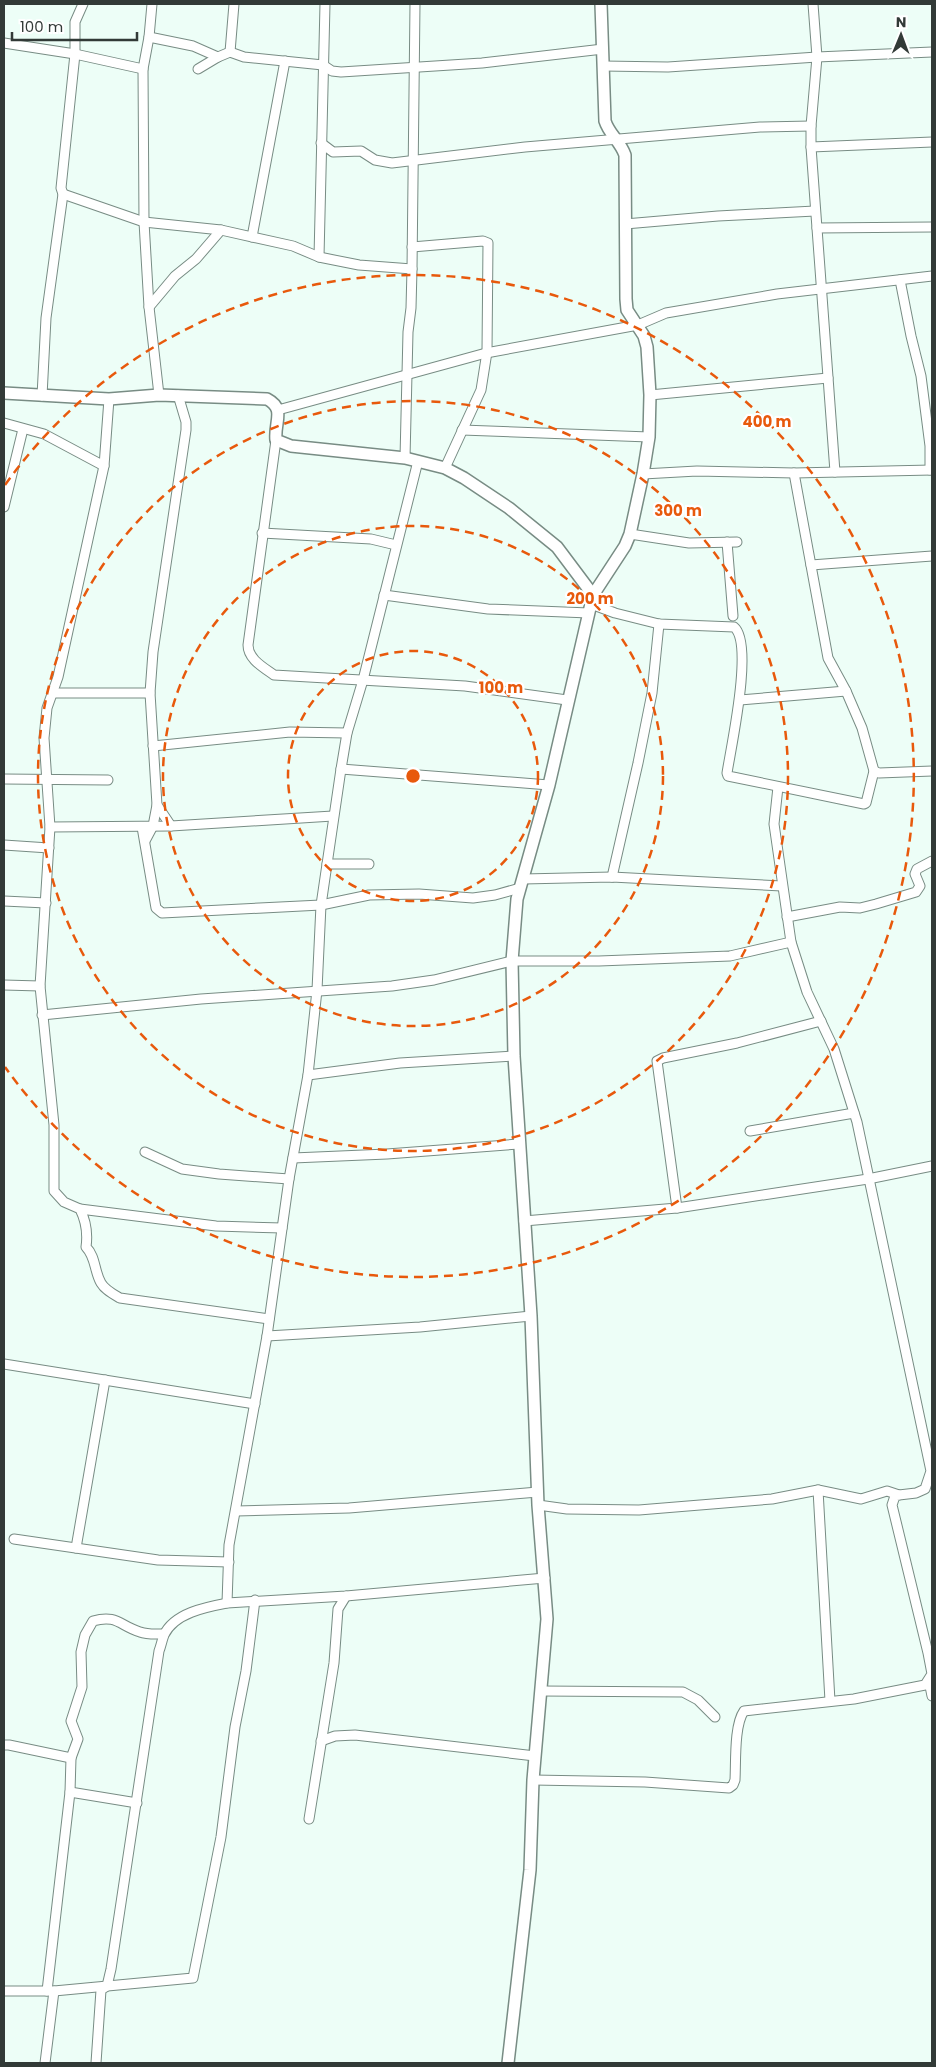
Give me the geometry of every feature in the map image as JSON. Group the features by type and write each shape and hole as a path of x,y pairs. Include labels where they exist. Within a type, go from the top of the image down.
{"street":[{"path":"42,396 46,318 64,194 61,188 65,170 75,54 75,22 83,4"},
{"path":"152,4 149,37 143,69 144,222 149,307 159,395"},
{"path":"230,52 234,4"},
{"path":"319,257 325,4"},
{"path":"405,458 406,376 412,269 415,4"},
{"path":"508,2063 530,1870 533,1780 548,1619 538,1505 531,1316 514,1056 512,961 517,899 549,785 567,700 591,604 630,534 649,437 650,395 647,347 644,336 627,310 626,299 625,155 618,140 612,134 605,121 601,4"},
{"path":"813,4 816,57 811,147 835,472"},
{"path":"149,37 193,46 218,56"},
{"path":"4,43 75,54 143,69"},
{"path":"198,69 218,56 230,52 244,57 323,65 332,71 341,72 482,63 603,49"},
{"path":"603,66 668,67 816,57 932,52"},
{"path":"252,237 285,61"},
{"path":"321,143 333,152 361,151 375,160 392,163 760,127 811,126"},
{"path":"811,147 932,142"},
{"path":"64,194 144,222 221,230 292,246 319,257 359,265 412,269"},
{"path":"625,224 718,216 816,212"},
{"path":"817,228 932,227"},
{"path":"149,307 175,276 196,259 221,230"},
{"path":"412,247 483,241 488,243 486,353 481,390 444,468"},
{"path":"278,410 486,353 638,325 666,313 778,294 932,276"},
{"path":"643,474 697,470 794,473 931,470 930,446 921,376 912,344 900,280"},
{"path":"650,395 828,378"},
{"path":"4,393 109,400 178,395 267,399 275,403 278,410 276,440 262,533 248,652 256,661 274,675 465,686 567,700"},
{"path":"145,841 153,826 157,805 150,693 153,652 186,430 186,422 178,395"},
{"path":"109,400 104,466 58,677 47,708 44,738 50,827 40,986 54,1126 54,1191 64,1202 80,1209 216,1226 282,1228"},
{"path":"4,423 44,434 104,466"},
{"path":"4,507 23,429"},
{"path":"462,430 649,437"},
{"path":"276,440 291,446 405,458 444,468 464,478 508,508 557,547 591,604"},
{"path":"227,1603 229,1545 255,1404 289,1179 308,1075 317,990 322,905 346,733 363,680 418,461"},
{"path":"384,595 488,609 591,604 615,613 659,624 734,627 739,631 742,659 740,700 728,776 864,804 868,801 874,771 862,728 846,691 828,658 794,473"},
{"path":"262,533 371,539 396,545"},
{"path":"630,534 689,543 737,542"},
{"path":"726,542 734,616"},
{"path":"811,565 932,556"},
{"path":"612,877 652,694 659,624"},
{"path":"740,700 846,691"},
{"path":"52,692 150,693"},
{"path":"153,746 290,732 346,733"},
{"path":"341,769 549,785"},
{"path":"874,771 879,773 932,771"},
{"path":"4,779 108,780"},
{"path":"533,1780 645,1782 729,1788 736,1780 738,1727 740,1716 744,1711 854,1699 925,1685 932,1674 892,1505 895,1496 928,1490 930,1471 854,1113 834,1049 807,992 790,942 774,824 778,787"},
{"path":"157,805 171,826"},
{"path":"50,827 171,826 333,816"},
{"path":"142,827 156,908 162,914 322,905 369,895 419,894 473,898 495,895 522,884 612,877 782,886"},
{"path":"4,845 49,848"},
{"path":"787,917 840,907 860,908 891,901 916,892 920,886 916,874 917,869 932,861"},
{"path":"327,864 370,864"},
{"path":"4,901 46,903"},
{"path":"42,1015 201,999 392,986 434,980 512,961 599,961 730,956 790,942"},
{"path":"4,985 40,986"},
{"path":"677,1208 657,1061 663,1058 738,1043 821,1021"},
{"path":"308,1075 400,1063 514,1056"},
{"path":"750,1131 854,1113"},
{"path":"293,1158 387,1154 519,1144"},
{"path":"146,1152 182,1169 219,1174 289,1179"},
{"path":"524,1221 677,1208 868,1179 932,1166"},
{"path":"80,1209 88,1236 86,1247 92,1253 101,1283 106,1289 120,1298 269,1319"},
{"path":"266,1336 420,1327 531,1316"},
{"path":"4,1364 255,1404"},
{"path":"76,1548 105,1380"},
{"path":"538,1505 567,1509 639,1510 772,1499 818,1490 861,1499 887,1491 899,1495"},
{"path":"818,1490 830,1701"},
{"path":"236,1511 349,1508 538,1492"},
{"path":"14,1539 158,1560 229,1562"},
{"path":"96,2063 101,1990 107,1986 137,1803 159,1651 164,1634 174,1622 210,1606 227,1603 346,1596 545,1578"},
{"path":"338,1609 346,1596"},
{"path":"308,1819 334,1663 338,1609 333,1597"},
{"path":"4,2002 4,1992 51,1991 193,1978 221,1837 235,1727 246,1671 255,1600"},
{"path":"45,2063 70,1792 71,1758 78,1739 71,1721 82,1687 81,1652 85,1635 93,1621 105,1618 116,1620 138,1632 164,1634"},
{"path":"929,1681 932,1696"},
{"path":"541,1691 683,1692 698,1700 715,1717"},
{"path":"321,1741 335,1736 354,1736 535,1756"},
{"path":"4,1746 9,1745 71,1758"},
{"path":"70,1792 137,1803"}]}
